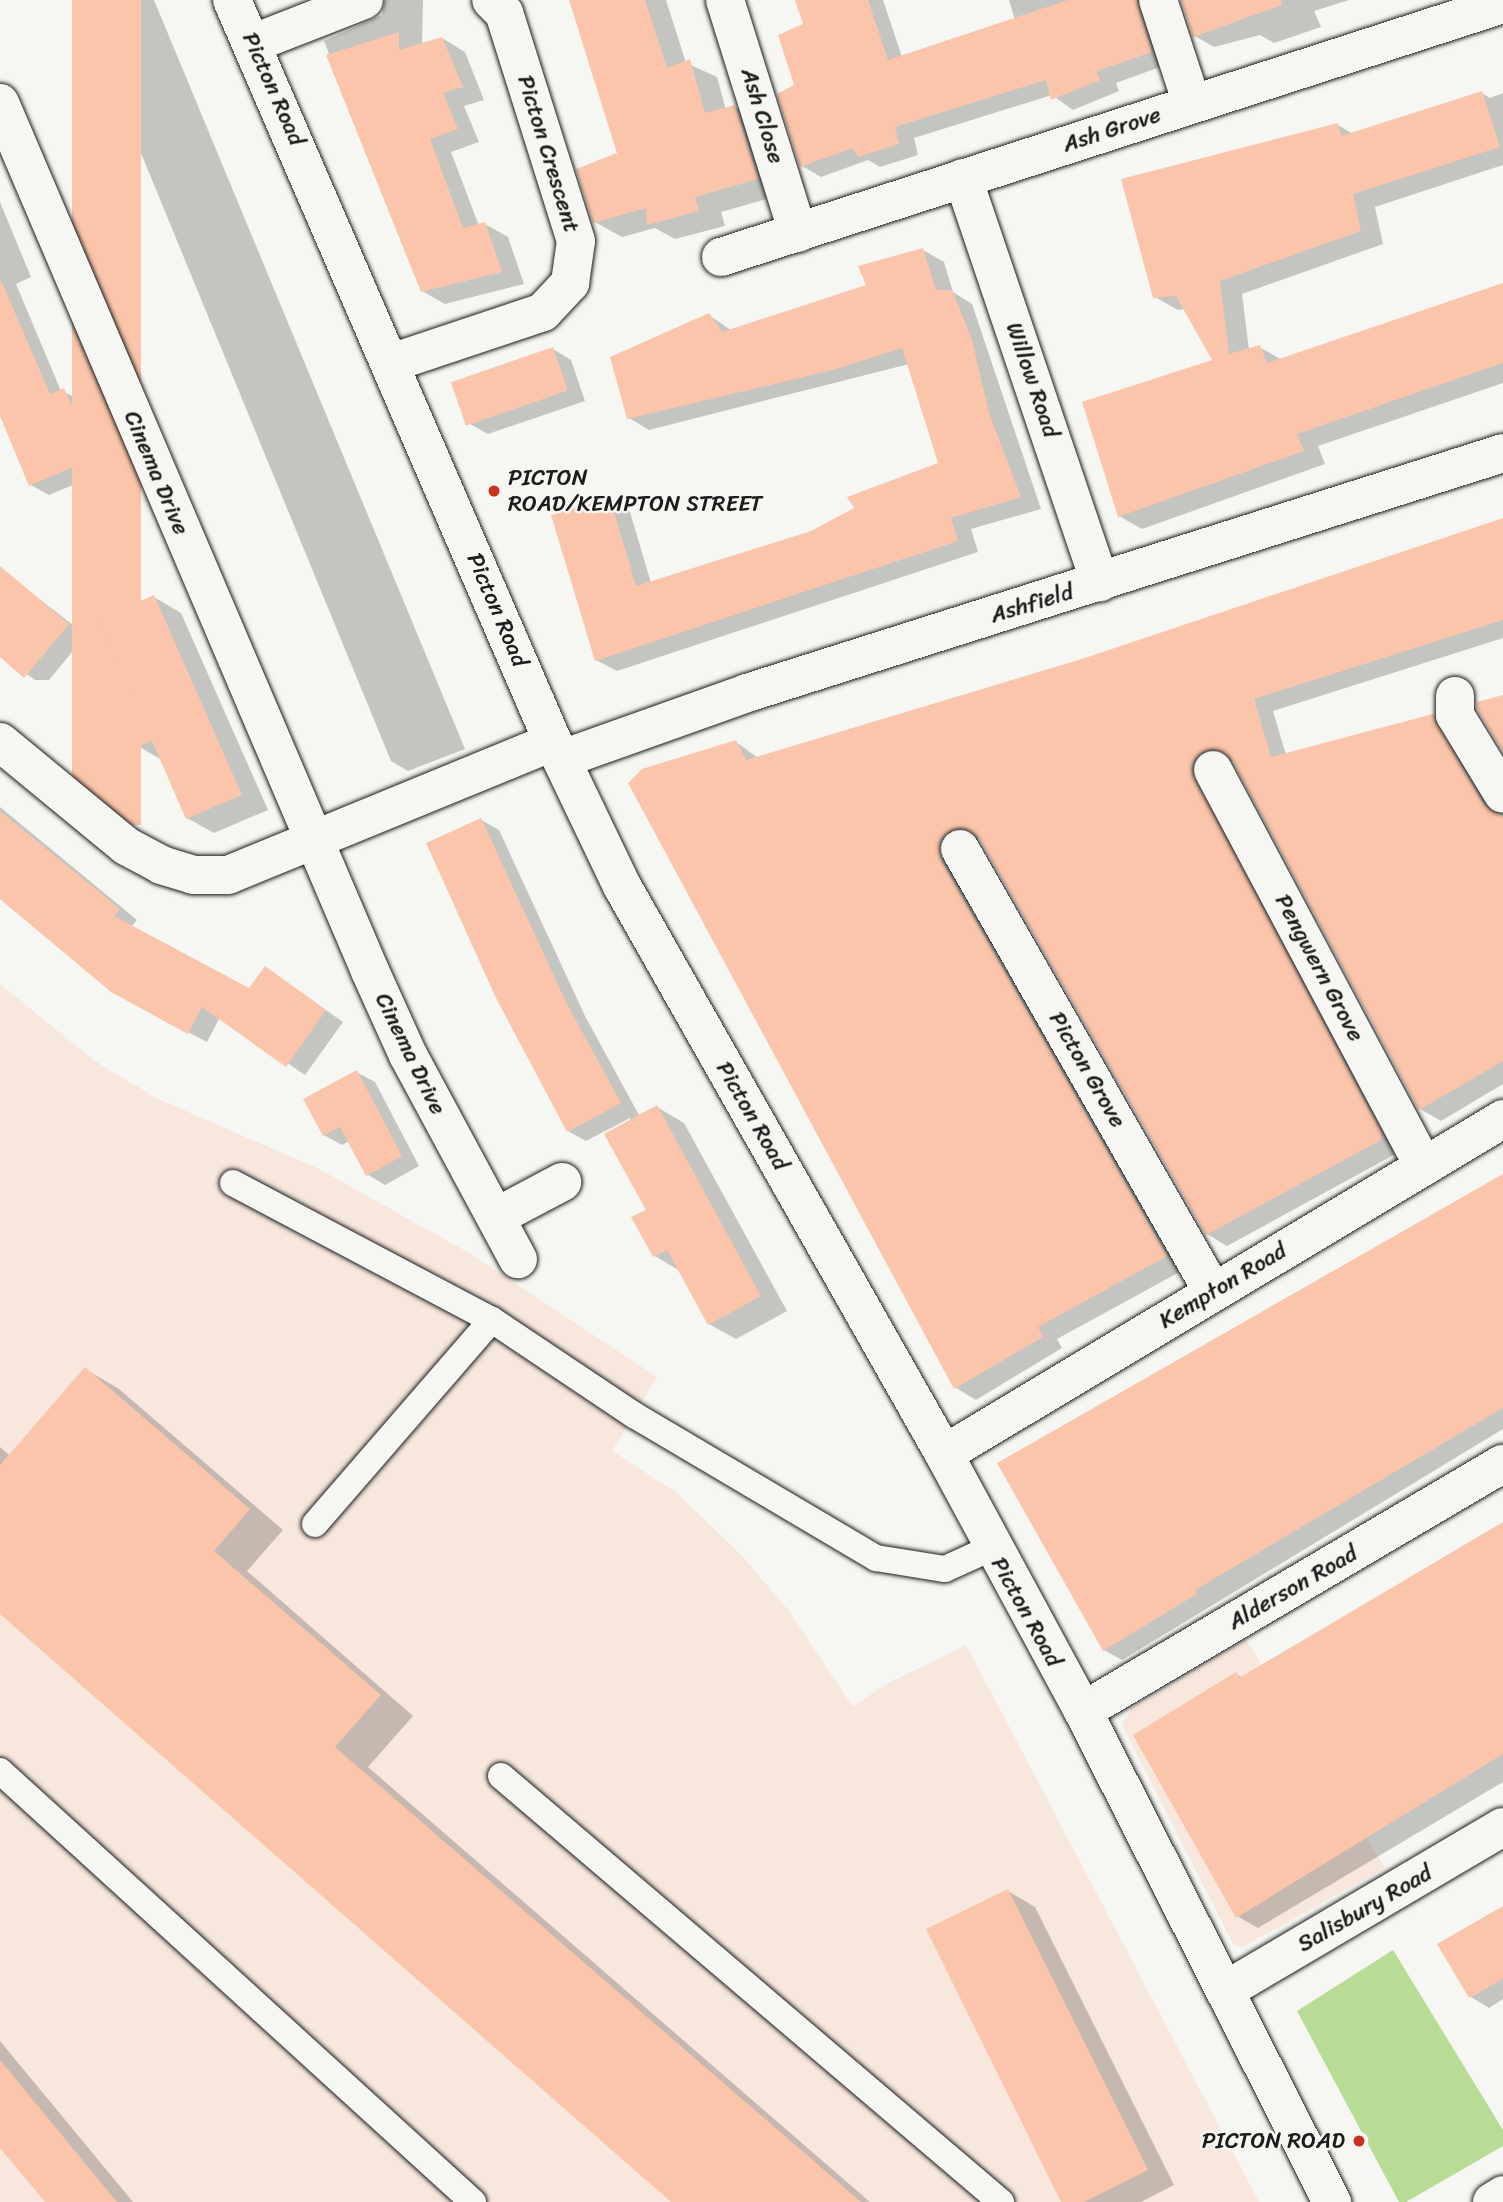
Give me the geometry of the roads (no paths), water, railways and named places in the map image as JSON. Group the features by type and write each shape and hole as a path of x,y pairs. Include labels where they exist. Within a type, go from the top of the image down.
{"street":[{"name":"Picton Road","path":"232,0 254,43 557,750 622,886 944,1454 991,1548 1083,1712 1332,2202"},
{"path":"254,43 364,0"},
{"name":"Picton Crescent","path":"391,363 543,312 570,283 576,241 504,13 491,0"},
{"name":"Ash Close","path":"725,0 799,233"},
{"path":"1158,0 1192,104"},
{"name":"Ash Grove","path":"721,257 1503,4"},
{"name":"Cinema Drive","path":"0,103 313,843 408,1055 518,1259"},
{"name":"Willow Road","path":"963,178 1100,582"},
{"name":"Ashfield","path":"557,750 747,693 1503,453"},
{"path":"1455,696 1455,715 1503,794"},
{"path":"0,742 126,846 161,865 192,875 228,875 557,750"},
{"name":"Pengwern Grove","path":"1213,770 1424,1166"},
{"name":"Picton Grove","path":"960,849 1213,1292"},
{"name":"Kempton Road","path":"944,1454 1503,1119"},
{"path":"495,1217 562,1182"},
{"name":"Alderson Road","path":"1083,1712 1503,1464"},
{"name":"Salisbury Road","path":"1226,1990 1503,1827"},
{"path":"1492,2202 1503,2195"}],"lane":[{"path":"233,1183 492,1320 634,1415 876,1558 945,1569 991,1548"},
{"path":"314,1524 492,1320"},
{"path":"0,1771 473,2202"},
{"path":"501,1776 1001,2202"}],"place":[{"name":"PICTON ROAD/KEMPTON STREET","path":"494,491"},
{"name":"PICTON ROAD","path":"1359,2141"}]}
